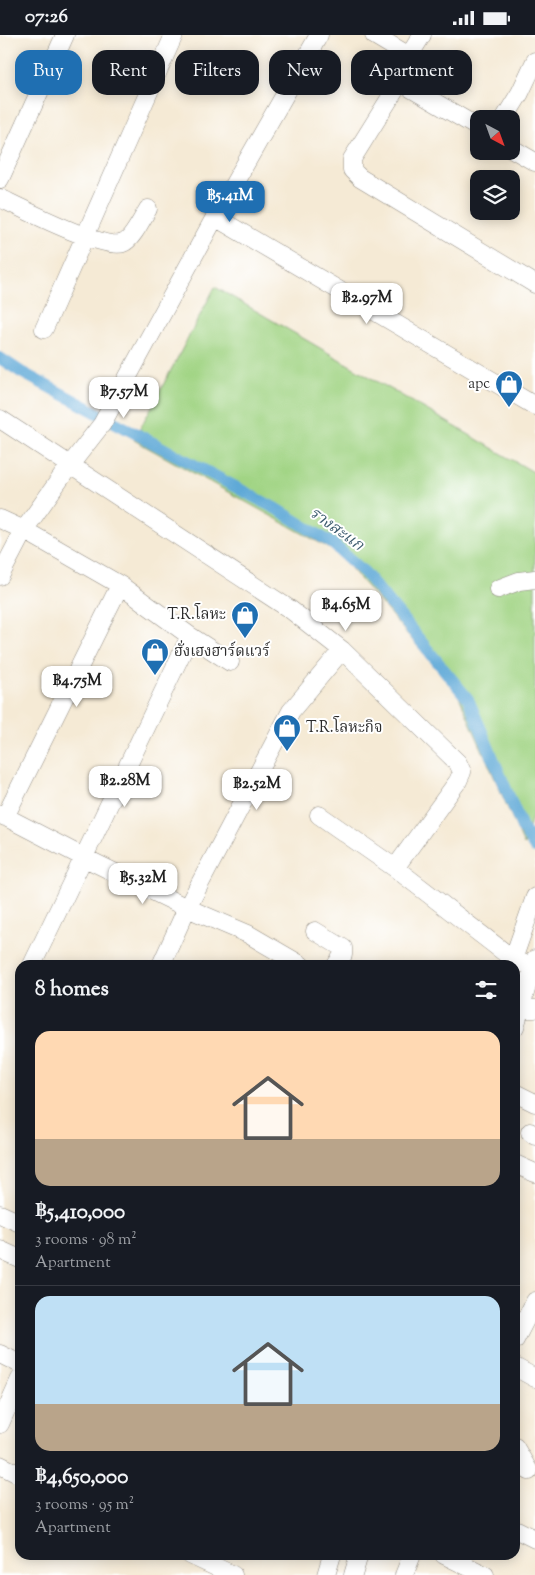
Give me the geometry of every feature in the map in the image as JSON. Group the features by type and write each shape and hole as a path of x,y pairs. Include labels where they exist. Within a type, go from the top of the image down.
{"street":[{"path":"0,179 65,35"},
{"path":"44,329 174,35"},
{"path":"0,576 24,530 102,424 215,217 320,35"},
{"path":"374,35 399,50"},
{"path":"413,50 422,35"},
{"path":"510,110 535,61"},
{"path":"392,95 352,159 352,170 360,178 535,284"},
{"path":"422,95 470,123"},
{"path":"520,153 535,162"},
{"path":"0,198 84,237 114,244 122,244 128,240 148,209"},
{"path":"215,217 535,406"},
{"path":"0,419 291,611 342,650 458,763 462,772 458,781 395,868"},
{"path":"0,519 24,530 120,585 190,636 230,662"},
{"path":"498,589 518,581 535,579"},
{"path":"120,585 3,816 187,908 248,934 292,960"},
{"path":"34,960 190,636"},
{"path":"163,960 187,908 291,711 342,650"},
{"path":"319,815 395,868 510,960"},
{"path":"513,960 535,897"},
{"path":"315,931 343,948 343,955 340,960"},
{"path":"520,963 534,964 528,1009 520,1020"},
{"path":"520,1096 535,1103"},
{"path":"520,1166 535,1173"},
{"path":"0,1214 15,1221"},
{"path":"0,1250 15,1257"},
{"path":"520,1331 528,1314"},
{"path":"0,1355 15,1362"},
{"path":"520,1370 535,1378"},
{"path":"0,1424 15,1390"},
{"path":"520,1456 528,1471"},
{"path":"0,1465 15,1472"},
{"path":"520,1532 535,1539"},
{"path":"201,1560 233,1575"},
{"path":"326,1575 330,1560"},
{"path":"353,1575 358,1560"},
{"path":"404,1575 410,1560"},
{"path":"454,1560 485,1575"}],"green space":[{"path":"215,287 535,473 535,807 524,845 457,692 338,553 134,440"}],"waterway":[{"name":"รางสะแก","path":"0,358 21,372 282,512 333,544 365,573 468,699 522,827 535,848"}],"place":[{"name":"apc","path":"509,408"},
{"name":"T.R.โลหะ","path":"245,639"},
{"name":"ฮั่งเฮงฮาร์ดแวร์","path":"155,676"},
{"name":"T.R.โลหะกิจ","path":"287,752"}]}
